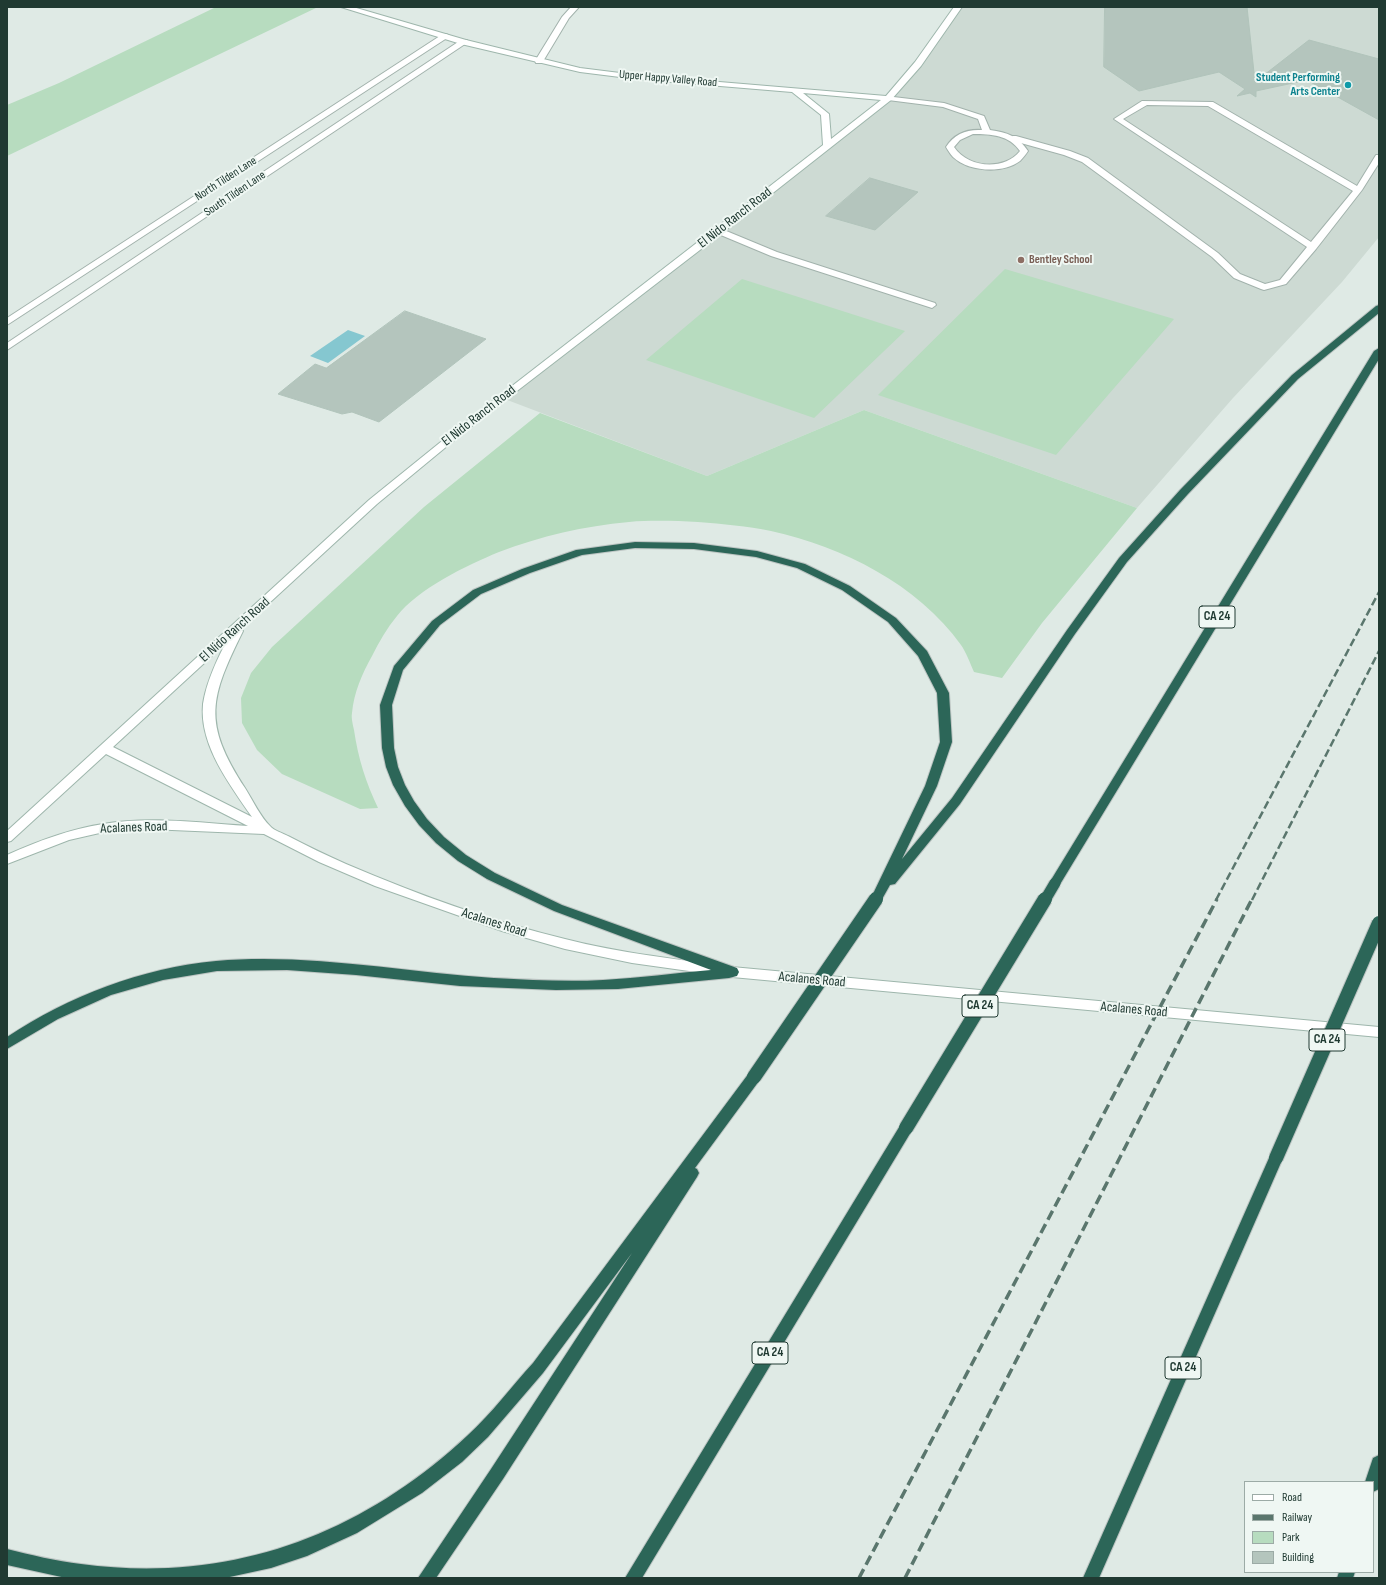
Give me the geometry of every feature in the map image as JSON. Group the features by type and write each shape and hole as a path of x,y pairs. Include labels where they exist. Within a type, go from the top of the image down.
{"highway":[{"path":"426,1578 497,1474 754,1077 877,898 956,801 1070,632 1123,560 1184,492 1295,377 1379,308"},
{"name":"CA 24","path":"633,1578 1379,351"},
{"path":"732,972 558,908 490,876 462,858 440,840 423,822 409,803 399,785 392,767 388,748 386,706 398,669 436,623 477,592 526,571 580,552 635,545 694,546 757,554 801,566 846,588 892,620 923,654 943,693 946,742 932,786 877,898"},
{"name":"CA 24","path":"1091,1578 1379,923"},
{"path":"7,1044 64,1010 114,989 165,975 216,966 295,965 492,983 556,985 617,984 732,972"},
{"path":"8,1557 42,1567 102,1576 171,1577 237,1568 307,1548 341,1533 374,1514 442,1468 474,1440 507,1405 538,1368 754,1077"},
{"path":"1374,1481 1379,1463"}],"street":[{"name":"Upper Happy Valley Road","path":"345,7 464,42 580,70 636,77 888,98 944,105 981,118 987,132"},
{"path":"539,61 566,17 575,7"},
{"name":"El Nido Ranch Road","path":"7,838 240,626 373,502 459,431 719,231 888,98 918,64 958,7"},
{"name":"North Tilden Lane","path":"7,322 446,36"},
{"name":"South Tilden Lane","path":"7,347 464,42"},
{"path":"794,90 825,114 827,146"},
{"path":"1313,247 1118,119 1145,103 1210,104 1358,190"},
{"path":"1013,138 1021,144 1024,151 1021,157 1013,162 1001,165 987,166 972,164 961,160 953,154 950,147 953,140 961,135 973,132 987,132 1001,134 1085,160 1215,256 1237,276 1264,287 1284,282 1358,190 1379,157"},
{"path":"719,231 774,254 932,305"},
{"path":"240,626 217,674 209,705 208,718 210,731 220,754 266,831"},
{"name":"Acalanes Road","path":"105,748 266,831 323,859 379,883 502,926 565,944 658,962 732,972 1379,1032"},
{"name":"Acalanes Road","path":"7,860 61,839 85,832 107,828 129,826 172,826 266,831"}],"shaded area":[{"name":"Bentley School","path":"958,7 1379,7 1379,237 1342,282 1233,398 1137,508 864,410 707,476 502,398 888,98"}],"green space":[{"path":"216,7 318,7 7,156 7,105 59,83"},
{"path":"1005,269 1174,319 1056,455 878,395"},
{"path":"742,279 905,331 814,418 646,360"},
{"path":"864,410 1137,508 1042,623 1002,678 974,672 961,645 943,623 923,604 901,586 851,558 798,538 762,529 698,522 638,521 563,532 499,552 458,571 430,587 406,606 390,625 377,646 359,683 353,705 352,722 360,760 366,780 378,808 360,809 282,774 257,750 242,723 241,698 251,673 272,647 424,507 540,413 707,476"}],"water":[{"path":"348,330 365,336 328,363 310,356"}],"building":[{"path":"1105,7 1247,7 1255,82 1309,40 1379,59 1379,120 1307,80 1256,91 1256,97 1250,93 1237,96 1245,89 1219,72 1139,91 1104,67"},
{"path":"870,178 918,192 875,230 826,216"},
{"path":"405,311 486,339 379,422 352,412 342,414 278,394 315,364 326,368"}],"railway":[{"path":"1216,900 1379,592"},
{"path":"1252,900 1379,651"},
{"path":"859,1578 1217,899"},
{"path":"905,1578 1252,899"}],"place":[{"name":"Student Performing Arts Center","path":"1348,85"},
{"name":"Bentley School","path":"1021,260"}]}
